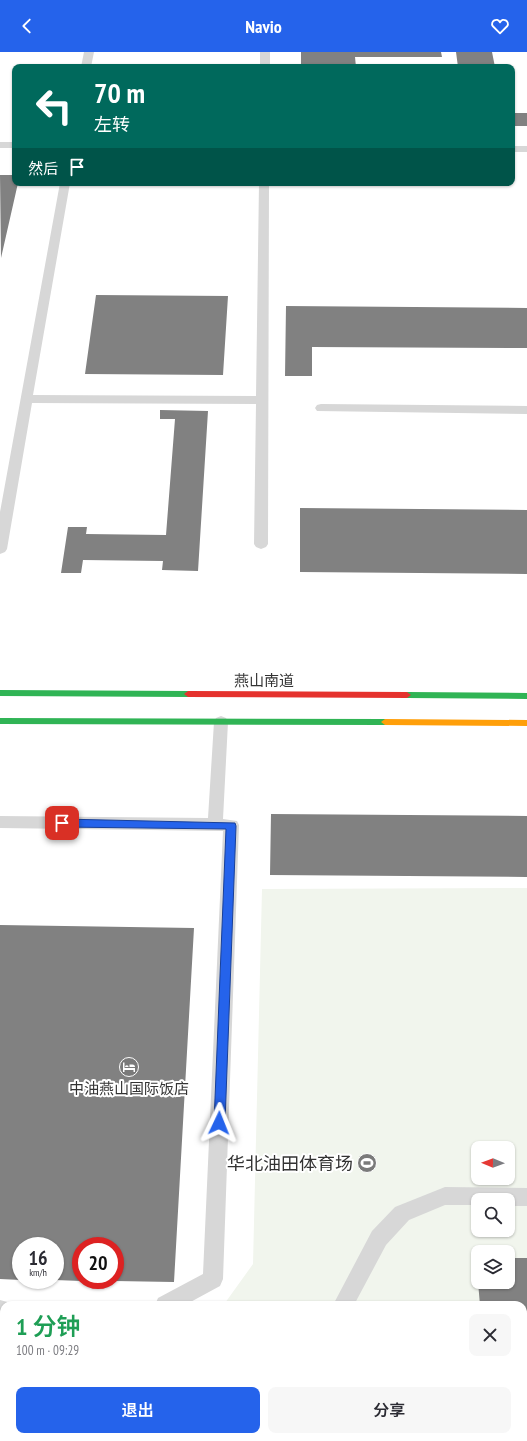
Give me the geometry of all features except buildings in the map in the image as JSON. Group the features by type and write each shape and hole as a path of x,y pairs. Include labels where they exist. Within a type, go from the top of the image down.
{"main road":[{"name":"燕山南道","path":"0,693 527,696"},
{"path":"0,721 527,723"}],"lane":[{"path":"87,64 89,52"},
{"path":"265,52 265,64"},
{"path":"0,145 12,145"},
{"path":"515,149 527,149"},
{"path":"0,549 64,186"},
{"path":"261,544 264,186"},
{"path":"27,399 263,400"},
{"path":"321,408 527,410"},
{"path":"215,825 221,722"},
{"path":"0,822 231,826 213,1279 172,1301"},
{"path":"345,1301 379,1238 402,1213 445,1196 527,1197"}],"shaded area":[{"name":"华北油田体育场","path":"527,888 527,1301 226,1301 253,1264 262,889"}],"traffic: fast":[{"path":"0,693 188,694"},
{"path":"407,695 527,696"},
{"path":"0,721 385,722"}],"traffic: slow":[{"path":"385,722 527,723"}],"traffic: jam":[{"path":"188,694 407,695"}],"place":[{"name":"中油燕山国际饭店","path":"129,1067"},
{"name":"华北油田体育场","path":"367,1163"}],"route":[{"path":"62,823 231,826 219,1123"}]}
